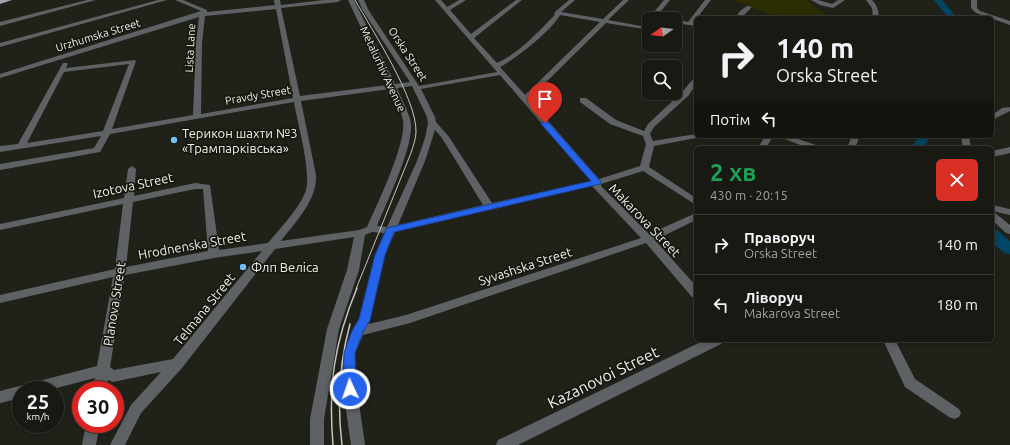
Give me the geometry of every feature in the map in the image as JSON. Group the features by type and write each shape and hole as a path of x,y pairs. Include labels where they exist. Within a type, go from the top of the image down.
{"main road":[{"path":"0,2 9,0"}],"street":[{"path":"0,24 93,0"},
{"path":"0,45 164,0"},
{"name":"Lista Lane","path":"178,0 201,8 204,11 202,14 200,43 197,116"},
{"name":"Urzhumska Street","path":"0,76 202,14 214,14 277,3 338,0"},
{"name":"Metalurhiv Avenue","path":"317,445 317,419 333,329 366,231 404,148 407,133 407,120 351,0"},
{"name":"Orska Street","path":"361,0 366,11 415,86 431,117 432,123 445,137 489,207"},
{"name":"Makarova Street","path":"438,0 597,182 596,187 648,240 694,292"},
{"path":"446,10 463,0"},
{"path":"470,38 519,0"},
{"path":"498,70 504,63 535,37 556,16 557,13 572,0"},
{"path":"524,100 626,0"},
{"path":"657,12 667,0"},
{"path":"695,16 708,0"},
{"path":"814,0 822,4 833,6 842,0"},
{"path":"869,0 874,7 876,16"},
{"path":"974,0 974,8 978,12 990,16"},
{"name":"Telmana Street","path":"117,445 136,409 177,364 274,245 310,193 312,184 277,3"},
{"path":"739,16 749,7"},
{"path":"557,13 642,28"},
{"path":"689,24 694,18"},
{"path":"994,18 1010,23"},
{"path":"682,22 694,25"},
{"path":"22,145 63,70 68,55"},
{"path":"0,167 97,150 107,132 133,61 63,70"},
{"name":"Pravdy Street","path":"0,149 296,99 392,86 415,86 498,70"},
{"path":"646,134 651,126 686,93 694,82"},
{"path":"583,100 613,122 646,134 650,144 644,168"},
{"path":"994,117 1005,110 1010,109"},
{"path":"358,445 348,375 349,353 358,331 365,320 380,255 421,161 429,138 432,123"},
{"path":"650,144 694,136"},
{"path":"787,138 810,146"},
{"path":"994,154 1010,150"},
{"path":"390,230 597,182 644,168 694,201"},
{"name":"Planova Street","path":"101,381 120,272 132,170"},
{"name":"Izotova Street","path":"0,227 195,186 207,187 214,254"},
{"path":"994,208 1010,212"},
{"name":"Syvashska Street","path":"358,331 406,320 648,240 694,217"},
{"path":"994,217 1010,231"},
{"name":"Hrodnenska Street","path":"0,299 120,272 214,254 366,231 390,230"},
{"name":"Kazanovoi Street","path":"503,445 714,342"},
{"path":"890,342 910,383 954,413"},
{"path":"61,381 103,370 113,376 177,364"},
{"path":"0,397 12,394"},
{"path":"89,445 91,433"}],"shaded area":[{"path":"732,0 807,0 829,16 776,16"}],"waterway":[{"path":"938,0 951,16"},
{"path":"918,146 924,138"},
{"path":"994,236 1010,249"}],"tram line":[{"path":"355,0 402,84 414,118 416,132 411,153 356,289"},
{"path":"333,445 331,403 334,365 343,327 357,288"},
{"path":"342,445 339,399 343,354 350,324"}],"place":[{"name":"Терикон шахти №3 «Трампарківська»","path":"174,140"},
{"name":"Флп Веліса","path":"243,267"}],"route":[{"path":"350,389 348,375 349,353 358,331 365,320 380,255 390,230 597,182 545,123"}]}
